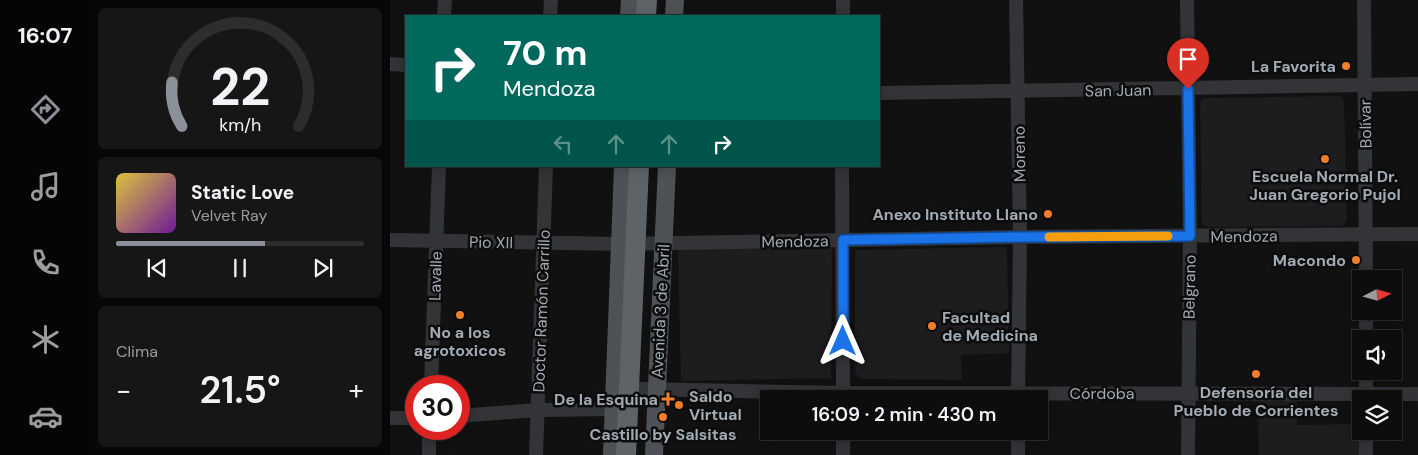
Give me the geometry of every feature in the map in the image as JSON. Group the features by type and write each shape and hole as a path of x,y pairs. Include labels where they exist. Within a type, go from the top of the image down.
{"highway":[{"path":"646,15 647,0"},
{"path":"658,15 659,0"},
{"name":"Avenida 3 de Abril","path":"639,167 642,244 640,455"},
{"name":"Avenida 3 de Abril","path":"642,244 652,167"},
{"name":"Avenida 3 de Abril","path":"626,455 642,391"}],"main road":[{"path":"629,15 630,0"},
{"path":"674,0 674,15"},
{"name":"Avenida 3 de Abril","path":"624,167 642,244 642,391 654,455"},
{"name":"Avenida 3 de Abril","path":"612,455 614,408 642,244 667,167"}],"street":[{"path":"444,15 445,0"},
{"path":"550,15 551,0"},
{"path":"843,15 844,0"},
{"name":"Moreno","path":"1016,0 1020,237 1018,390"},
{"name":"Belgrano","path":"1187,0 1190,236 1188,455"},
{"name":"Bolívar","path":"1364,0 1366,270"},
{"path":"390,64 405,65"},
{"name":"San Juan","path":"880,93 1418,84"},
{"name":"Lavalle","path":"431,375 439,167"},
{"name":"Doctor Ramón Carrillo","path":"536,455 546,167"},
{"path":"842,167 843,390"},
{"name":"Mendoza","path":"642,244 1020,237 1418,234"},
{"name":"Pio XII","path":"390,240 642,244"},
{"path":"470,415 538,410 614,408 642,391"},
{"name":"Córdoba","path":"642,391 760,394"},
{"name":"Córdoba","path":"1048,395 1188,392 1352,396"},
{"name":"Córdoba","path":"1402,395 1418,394"},
{"path":"390,418 405,418"},
{"path":"429,440 429,455"},
{"path":"843,440 843,455"},
{"path":"1018,440 1018,455"},
{"path":"1366,440 1366,455"}],"shaded area":[{"path":"1340,96 1344,101 1347,221 1342,226 1208,227 1202,223 1200,103 1203,98"},
{"name":"Facultad de Medicina","path":"1005,247 1007,250 1009,353 961,355 962,380 862,379 855,373 855,253 857,250"},
{"path":"832,248 831,378 681,381 678,249"},
{"path":"1258,400 1297,400 1297,425 1352,424 1352,440 1359,440 1359,455 1259,455"}],"slow traffic":[{"path":"1049,237 1168,236"}],"place":[{"name":"La Favorita","path":"1346,66"},
{"name":"Escuela Normal Dr. Juan Gregorio Pujol","path":"1325,159"},
{"name":"Anexo Instituto Llano","path":"1048,214"},
{"name":"Macondo","path":"1356,260"},
{"name":"No a los agrotoxicos","path":"460,315"},
{"name":"Facultad de Medicina","path":"932,326"},
{"name":"Defensoría del Pueblo de Corrientes","path":"1256,374"},
{"name":"De la Esquina","path":"668,399"},
{"name":"Saldo Virtual","path":"679,405"},
{"name":"Castillo by Salsitas","path":"663,417"}],"route":[{"path":"843,341 843,240 1190,236 1188,89"}]}
